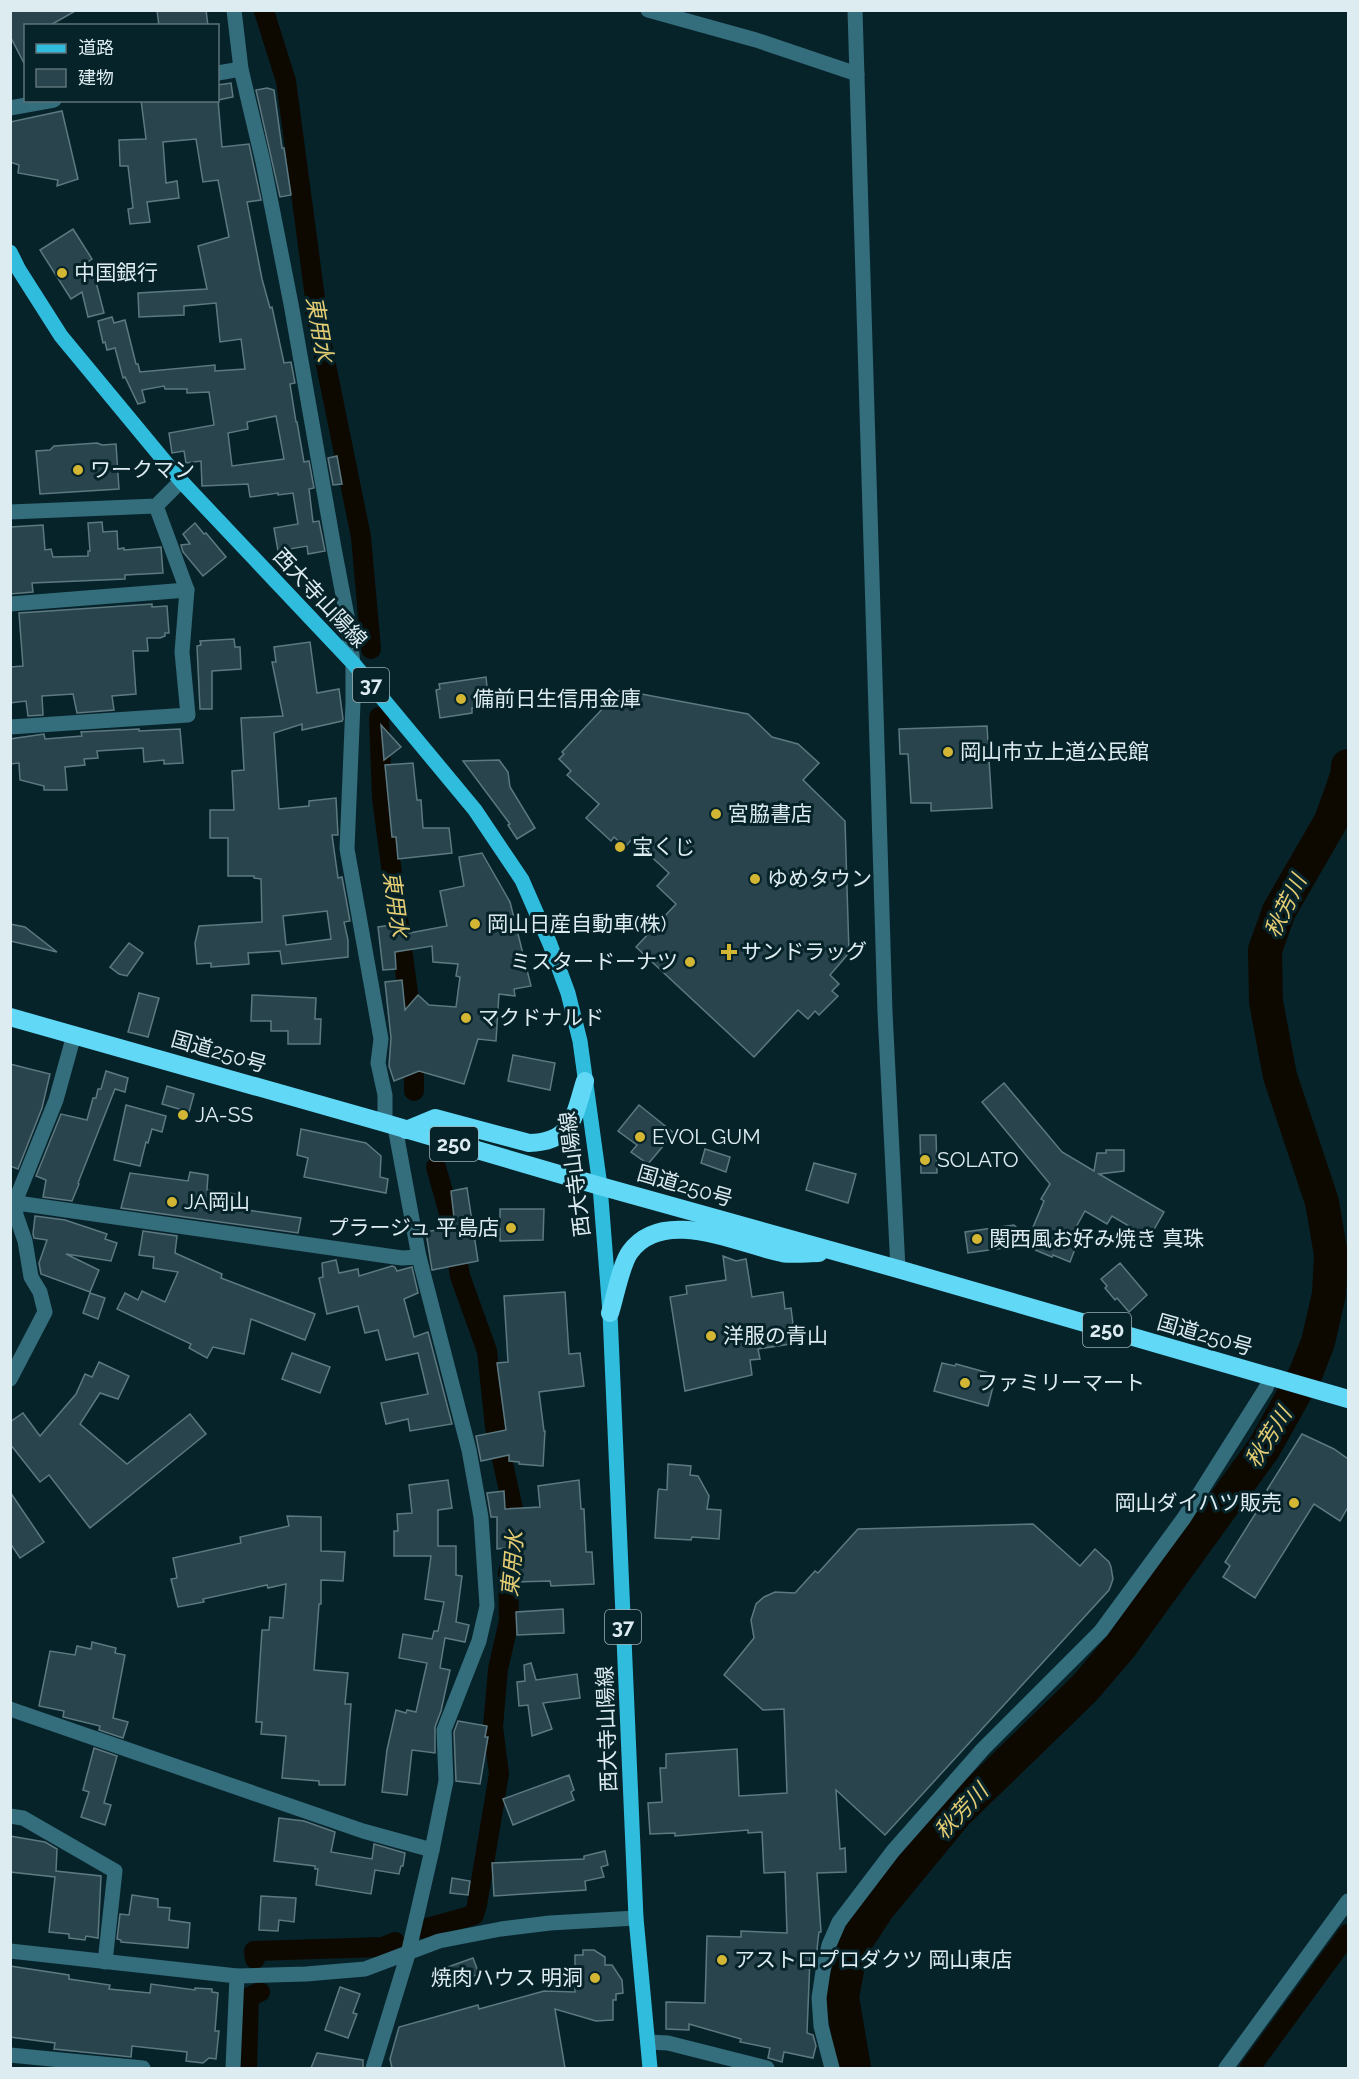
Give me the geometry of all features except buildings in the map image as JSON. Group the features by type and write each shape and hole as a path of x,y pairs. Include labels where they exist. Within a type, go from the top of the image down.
{"highway":[{"name":"国道250号","path":"10,1017 839,1252 1348,1400"},
{"name":"250","path":"395,1127 435,1118 529,1143 542,1143 556,1139 573,1120 585,1081"},
{"name":"250","path":"610,1314 629,1253 645,1237 661,1231 694,1230 785,1254 839,1252"}],"main road":[{"name":"西大寺山陽線","path":"10,252 61,336 181,481 353,663 475,810 522,880 550,944 568,993 580,1041 600,1186 610,1314 636,1918 650,2068"}],"street":[{"path":"234,10 241,69 263,162 291,304 347,616 353,663 347,849 381,1039 378,1063 395,1127 419,1257 469,1450 481,1517 487,1606 479,1641 444,1730 446,1781 432,1850 408,1954 373,2068"},
{"path":"648,10 756,40 857,74"},
{"path":"855,10 885,1000 898,1269"},
{"path":"219,73 241,69"},
{"path":"10,108 43,102"},
{"path":"10,512 156,506 181,481"},
{"path":"10,727 188,715 182,652 187,590 156,506"},
{"path":"10,604 187,590"},
{"path":"10,1379 45,1312 40,1292 31,1277 26,1242 13,1202 56,1100 74,1035"},
{"path":"13,1202 402,1258 419,1257"},
{"path":"832,2068 821,2026 819,1998 829,1945 839,1922 893,1851 982,1749 1101,1631 1184,1518 1266,1388 1275,1379"},
{"path":"10,1709 363,1831 432,1850"},
{"path":"10,1816 23,1818 115,1870 105,1962"},
{"path":"1226,2068 1348,1901"},
{"path":"10,1951 237,1976 306,1974 365,1969 439,1941 501,1929 550,1923 636,1918"},
{"path":"233,2068 237,1976"},
{"path":"648,2042 668,2043 767,2068"},
{"path":"10,2055 143,2068"}],"waterway":[{"name":"東用水","path":"264,11 286,81 315,311 361,537 371,649"},
{"name":"東用水","path":"379,717 382,798 414,1038 414,1091"},
{"name":"秋芳川","path":"854,2068 842,1997 851,1949 878,1908 957,1812 1084,1689 1120,1647 1264,1448 1306,1373 1318,1342 1329,1294 1331,1255 1322,1202 1280,1076 1266,1002 1265,950 1279,911 1331,821 1347,776 1348,766"},
{"name":"東用水","path":"424,1929 474,1915 477,1905 499,1774 493,1727 498,1669 509,1621 508,1573 519,1536 495,1427 487,1351 460,1276 449,1213 436,1167"},
{"path":"1250,2068 1348,1934"},
{"name":"東用水","path":"255,1959 254,1951 383,1947 395,1942"},
{"name":"東用水","path":"247,2068 249,1997 260,1992"}],"place":[{"name":"中国銀行","path":"62,273"},
{"name":"ワークマン","path":"78,470"},
{"name":"備前日生信用金庫","path":"461,699"},
{"name":"岡山市立上道公民館","path":"948,752"},
{"name":"宮脇書店","path":"716,814"},
{"name":"宝くじ","path":"620,847"},
{"name":"ゆめタウン","path":"755,879"},
{"name":"岡山日産自動車(株)","path":"475,924"},
{"name":"サンドラッグ","path":"729,952"},
{"name":"ミスタードーナツ","path":"690,962"},
{"name":"マクドナルド","path":"466,1018"},
{"name":"JA-SS","path":"183,1115"},
{"name":"EVOL GUM","path":"640,1137"},
{"name":"SOLATO","path":"925,1160"},
{"name":"JA岡山","path":"172,1202"},
{"name":"プラージュ 平島店","path":"511,1228"},
{"name":"関西風お好み焼き 真珠","path":"977,1239"},
{"name":"洋服の青山","path":"711,1336"},
{"name":"ファミリーマート","path":"965,1383"},
{"name":"岡山ダイハツ販売","path":"1294,1503"},
{"name":"アストロプロダクツ 岡山東店","path":"722,1960"},
{"name":"焼肉ハウス 明洞","path":"595,1978"}]}
